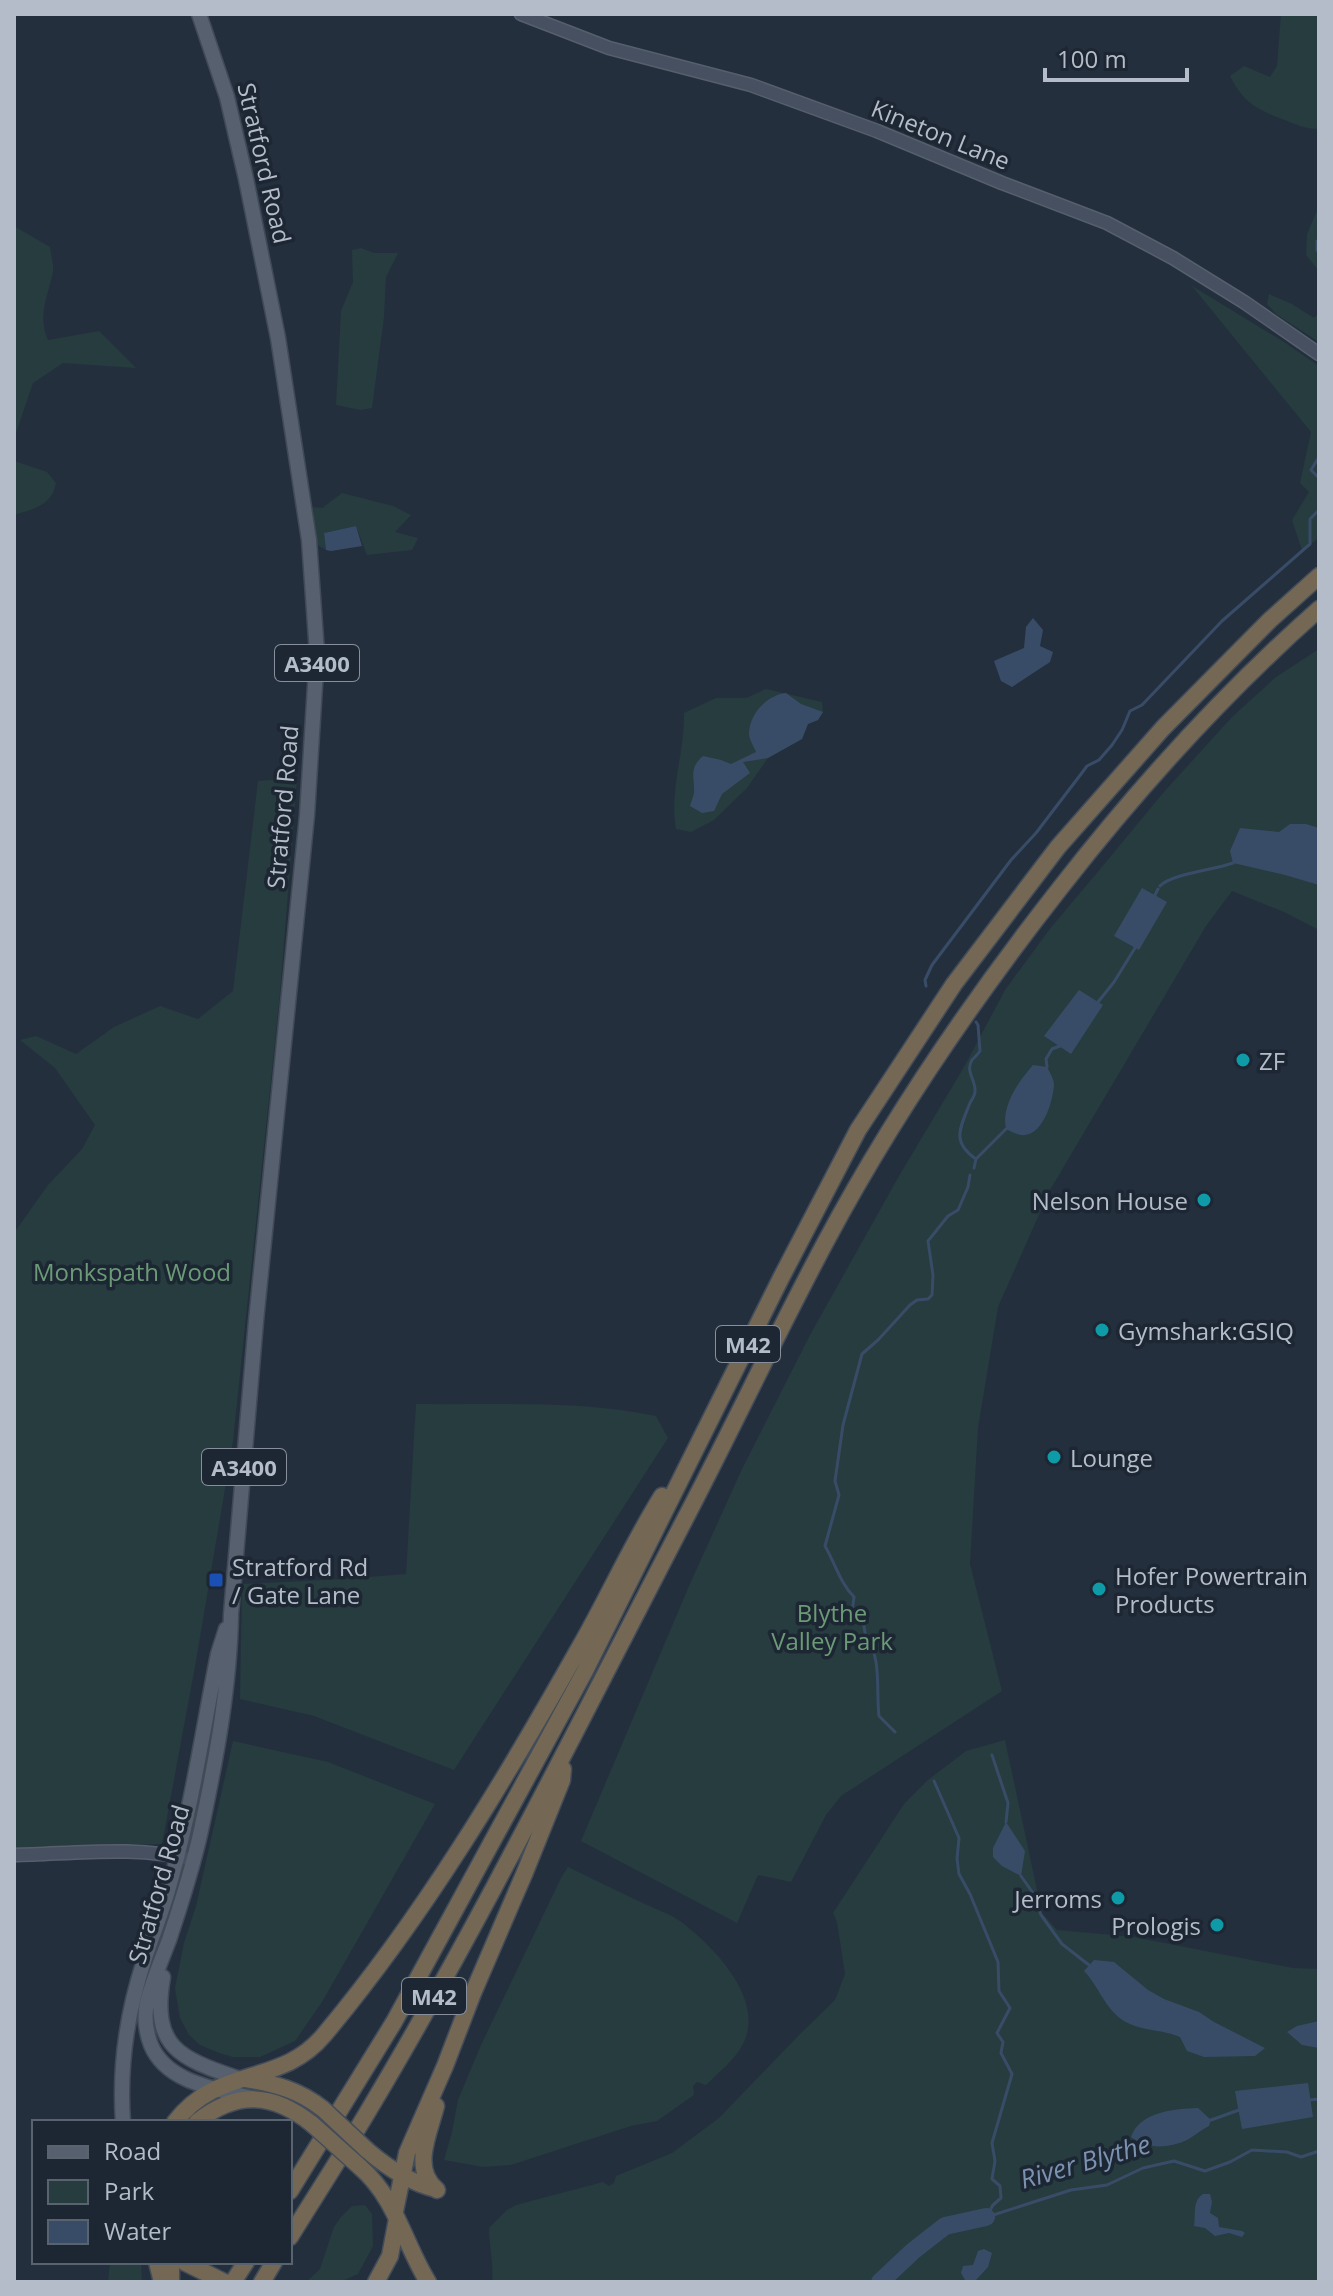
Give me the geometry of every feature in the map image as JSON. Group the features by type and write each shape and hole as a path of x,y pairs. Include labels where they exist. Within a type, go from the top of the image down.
{"highway":[{"name":"M42","path":"292,2188 394,2022 577,1685 858,1130 954,984 1058,847 1163,728 1270,620 1319,576"},
{"name":"M42","path":"292,2234 368,2111 453,1961 826,1241 888,1133 1004,959 1106,829 1196,727 1270,652 1319,609"},
{"path":"177,2120 192,2103 215,2088 280,2068 311,2050 386,1954 490,1800 581,1644 647,1520 719,1402"},
{"path":"376,2282 390,2256 407,2153 562,1780 566,1748"},
{"path":"240,2079 291,2089 309,2098 368,2151 401,2175 437,2190 428,2183 423,2168 445,2066"},
{"path":"200,2120 233,2101 255,2099 286,2106 312,2124 371,2177 396,2214 428,2282"},
{"path":"188,2264 225,2281 244,2264"},
{"path":"262,2282 273,2264"}],"main road":[{"name":"Stratford Road","path":"199,14 230,111 278,338 309,540 317,653 307,815 256,1321 227,1689 193,1860 147,2003 145,2018 151,2046 170,2070 191,2081 255,2099"},
{"name":"Stratford Road","path":"123,2120 122,2061 127,2022 178,1856 218,1654 231,1614"},
{"path":"176,1918 159,2002 162,2027 170,2042 184,2057 240,2079"}],"street":[{"name":"Kineton Lane","path":"521,14 609,48 765,90 1107,223 1244,302 1319,354"},
{"path":"14,1855 142,1852 193,1860"}],"green space":[{"path":"1281,14 1319,14 1319,129 1300,126 1258,108 1245,98 1230,76 1244,66 1270,77 1277,66"},
{"path":"1319,206 1319,271 1306,255 1307,234"},
{"path":"14,226 50,247 53,272 43,314 48,340 99,331 136,368 63,363 33,383 14,439"},
{"path":"361,248 374,253 398,253 386,277 372,408 360,410 336,405 341,311 353,282 352,250"},
{"path":"1192,286 1319,366 1319,538 1302,550 1292,520 1309,492 1300,483 1311,432"},
{"path":"1269,294 1314,318 1319,313 1319,342 1276,314 1267,304"},
{"path":"14,461 47,472 56,483 46,502 14,515"},
{"path":"342,493 393,506 411,515 395,532 418,538 412,550 367,555 356,526 324,533 326,550 316,544 313,507 322,508"},
{"name":"Blythe Valley Park","path":"1319,649 1319,930 1232,891 1206,926 1050,1190 998,1307 978,1428 970,1564 1002,1691 841,1796 826,1815 791,1882 758,1875 737,1923 581,1841 742,1469 810,1335 1005,990 1049,930 1163,793 1232,717 1276,677"},
{"path":"766,689 822,702 823,712 818,720 808,724 802,739 768,758 747,788 714,820 691,832 676,829 674,800 684,713 716,698 746,698"},
{"name":"Monkspath Wood","path":"297,778 280,994 233,1441 162,1844 14,1849 14,1233 48,1185 82,1149 95,1125 55,1068 20,1040 36,1036 76,1054 114,1027 160,1006 198,1019 233,991 258,781"},
{"path":"416,1404 537,1404 627,1411 656,1416 668,1438 454,1770 314,1716 240,1699 242,1584 406,1574"},
{"path":"1005,1740 1042,1913 1057,1930 1134,1937 1293,1968 1319,1969 1319,2282 492,2282 489,2228 507,2210 603,2182 609,2186 616,2176 672,2153 719,2118 835,2000 845,1974 833,1913 904,1804 929,1779 966,1751"},
{"path":"233,1741 328,1762 435,1804 322,2002 295,2041 260,2057 233,2057 200,2045 189,2035 180,2018 175,1988"},
{"path":"568,1867 672,1916 707,1944 742,1992 748,2009 748,2027 743,2044 731,2061 706,2085 697,2082 693,2086 694,2095 657,2121 631,2126 511,2165 483,2167 444,2160 458,2100 481,2045"},
{"path":"365,2205 372,2214 373,2246 358,2274 340,2282 306,2282 320,2269 334,2227 341,2217 352,2206"},
{"path":"110,2264 141,2264 142,2282 108,2282"}],"water":[{"path":"356,526 362,546 326,550 324,533"},
{"path":"1033,618 1043,630 1040,646 1053,652 1050,662 1012,687 1001,681 994,661 1024,648 1026,627"},
{"path":"786,693 801,704 823,712 818,720 808,724 802,739 768,758 743,762 750,773 722,794 714,811 702,813 690,806 694,793 693,773 698,761 703,756 731,764 756,752 749,736 752,719 772,697"},
{"path":"1290,824 1319,828 1319,885 1233,863 1230,851 1240,828 1279,832"},
{"path":"1142,888 1167,902 1139,950 1114,936"},
{"path":"1079,990 1103,1005 1071,1054 1044,1036"},
{"path":"1033,1065 1047,1067 1053,1080 1053,1091 1042,1122 1032,1133 1020,1135 1006,1129 1006,1112 1017,1087"},
{"path":"1006,1822 1025,1851 1021,1876 993,1857 993,1848"},
{"path":"1094,1960 1114,1962 1148,1990 1199,2012 1265,2048 1255,2056 1204,2057 1187,2051 1180,2037 1122,2020 1084,1971"},
{"path":"1319,2021 1319,2048 1302,2045 1287,2032 1297,2026"},
{"path":"1308,2083 1313,2117 1242,2129 1235,2091"},
{"path":"1198,2108 1211,2120 1209,2126 1187,2140 1158,2146 1144,2144 1131,2137 1142,2122 1159,2113"},
{"path":"1203,2194 1210,2194 1210,2213 1218,2218 1219,2227 1242,2231 1245,2233 1242,2237 1229,2233 1215,2236 1205,2228 1194,2226 1196,2204"},
{"path":"984,2249 992,2253 988,2267 976,2280 965,2280 961,2273 963,2266 973,2265 978,2251"}],"waterway":[{"path":"1317,241 1319,253"},
{"path":"1319,457 1311,470 1319,478"},
{"path":"926,986 925,980 932,965 1087,766 1099,760 1112,745 1130,711 1142,705 1222,621 1310,544 1310,519 1319,510"},
{"path":"1160,886 1183,875 1233,863"},
{"path":"1155,895 1158,889"},
{"path":"1098,1002 1135,948"},
{"path":"974,1168 976,1159 963,1147 960,1134 975,1093 970,1064 980,1051 976,1022"},
{"path":"1047,1067 1046,1059 1052,1049 1060,1046"},
{"path":"976,1159 1006,1129"},
{"path":"895,1732 879,1716 874,1654 866,1639 864,1626 852,1612 854,1597 841,1579 825,1546 839,1495 835,1481 843,1425 862,1354 910,1305 932,1295 933,1275 928,1241 948,1216 958,1210 970,1175"},
{"path":"992,1755 1008,1803 1006,1822"},
{"path":"934,1781 959,1838 959,1874 998,1962 999,1991 1010,2008 997,2033 1003,2042 1001,2053 1012,2074 992,2143 995,2161 992,2179 1000,2186 1001,2198 986,2217"},
{"path":"1021,1876 1033,1893 1041,1915 1062,1944 1089,1965"},
{"path":"1310,2100 1319,2099"},
{"path":"1211,2120 1239,2110"},
{"name":"River Blythe","path":"987,2217 1071,2190 1107,2185 1143,2168 1174,2161 1205,2171 1252,2150 1287,2152 1301,2157 1319,2151"},
{"name":"River Blythe","path":"880,2282 945,2226 986,2217"}],"place":[{"name":"ZF","path":"1243,1060"},
{"name":"Nelson House","path":"1204,1200"},
{"name":"Gymshark:GSIQ","path":"1102,1330"},
{"name":"Lounge","path":"1054,1457"},
{"name":"Stratford Rd / Gate Lane","path":"216,1580"},
{"name":"Hofer Powertrain Products","path":"1099,1589"},
{"name":"Jerroms","path":"1118,1898"},
{"name":"Prologis","path":"1217,1925"}]}
